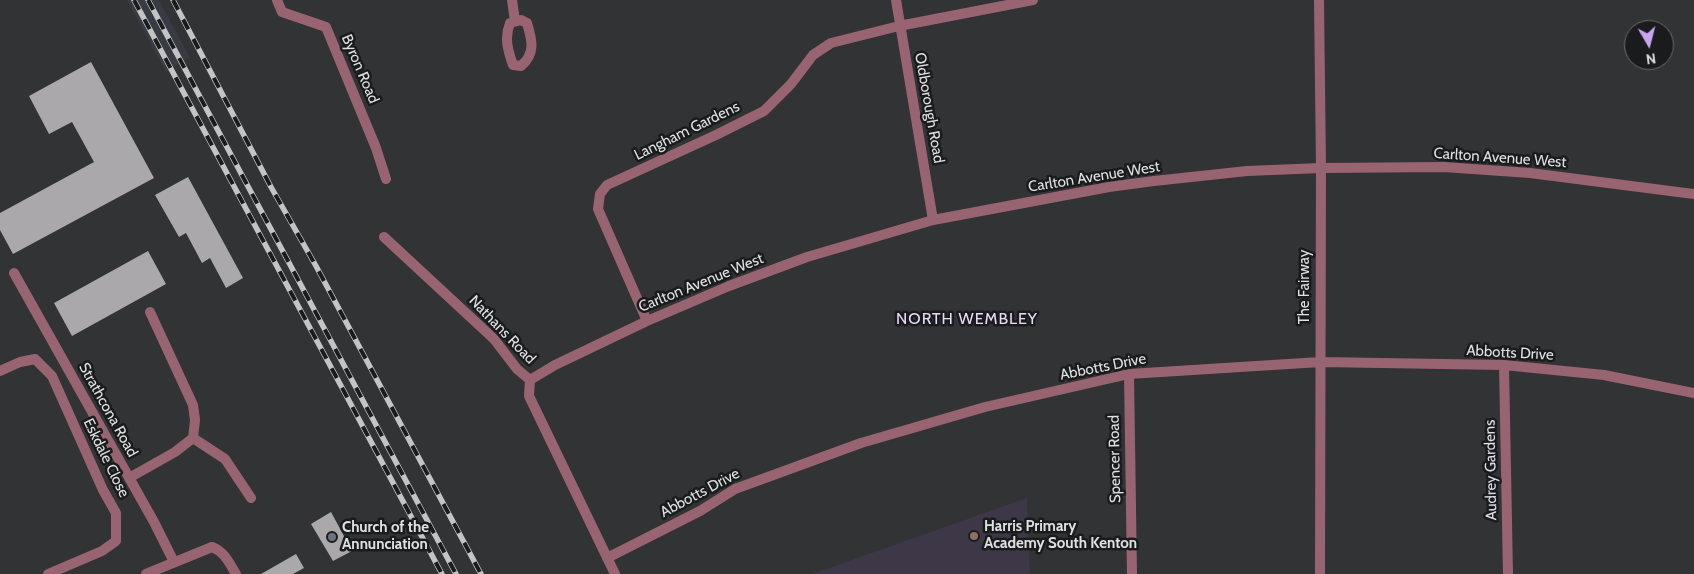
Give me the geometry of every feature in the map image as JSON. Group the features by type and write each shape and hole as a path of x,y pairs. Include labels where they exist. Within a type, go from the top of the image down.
{"street":[{"name":"Byron Road","path":"277,0 282,12 326,27 376,148 386,179"},
{"path":"512,0 515,21"},
{"name":"Oldborough Road","path":"896,0 933,220"},
{"name":"Langham Gardens","path":"647,321 598,209 600,194 607,185 764,111 791,84 813,55 831,43 899,26 1032,0"},
{"name":"The Fairway","path":"1319,0 1321,168 1320,574"},
{"name":"Carlton Avenue West","path":"530,380 555,365 647,321 729,286 808,257 933,220 1109,187 1247,171 1444,167 1530,173 1694,194"},
{"name":"Nathans Road","path":"384,237 494,339 517,368 530,380 529,396 615,574"},
{"name":"Strathcona Road","path":"14,274 154,522 174,562"},
{"path":"129,478 175,452 193,438 193,405 150,312"},
{"name":"Eskdale Close","path":"0,371 20,362 35,359 52,376 103,490 116,513 116,541 102,550 48,574"},
{"name":"Abbotts Drive","path":"607,558 700,511 735,489 862,443 985,407 1129,374 1320,362 1504,365 1604,374 1694,393"},
{"name":"Audrey Gardens","path":"1504,365 1508,574"},
{"name":"Spencer Road","path":"1129,374 1132,574"},
{"path":"193,438 224,459 251,498"},
{"path":"146,574 212,547 224,554 236,574"}],"shaded area":[{"path":"127,0 159,0 190,58 166,72"},
{"name":"Harris Primary Academy South Kenton","path":"1027,498 1030,574 812,574"}],"building":[{"path":"91,62 154,178 13,254 0,230 0,213 94,162 72,122 49,134 29,96"},
{"path":"188,177 243,278 226,288 210,258 202,263 186,233 179,237 155,195"},
{"path":"148,251 166,284 72,336 54,303"},
{"name":"Church of the Annunciation","path":"331,512 352,551 333,561 311,524"},
{"path":"296,554 304,568 293,574 261,574"}],"railway":[{"path":"134,0 442,574"},
{"path":"148,0 456,574"},
{"path":"173,0 271,187 316,266 481,574"}],"place":[{"name":"Harris Primary Academy South Kenton","path":"974,536"},
{"name":"Church of the Annunciation","path":"332,537"}],"district":[{"name":"NORTH WEMBLEY","path":"967,319"}]}
